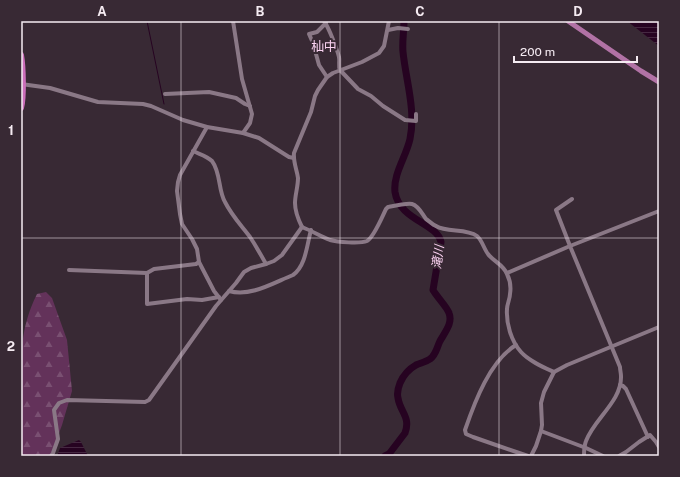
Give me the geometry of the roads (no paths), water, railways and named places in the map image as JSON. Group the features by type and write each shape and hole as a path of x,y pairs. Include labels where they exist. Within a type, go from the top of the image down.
{"highway":[{"path":"21,55 21,108"}],"main road":[{"path":"568,21 640,71 659,82"}],"street":[{"path":"233,21 242,79 252,114 250,123 243,133"},
{"path":"389,21 384,46 379,53 327,77 315,96 311,112 294,153 298,177 295,203 296,215 302,227 332,241 356,244 367,241 388,207 408,203 413,204 418,208 436,227 473,234 479,238 493,260 507,273 510,285 507,318 509,328 516,345 521,352 530,359 542,367 554,372"},
{"path":"327,77 319,65 309,34 317,32 325,22 339,55 340,70 358,89 406,120 416,121 416,114"},
{"path":"388,30 398,28 407,29"},
{"path":"22,84 50,88 98,102 143,104 151,106 183,120 207,127 243,133 259,138 288,157 294,158"},
{"path":"165,94 208,92 236,98 250,106"},
{"path":"207,127 180,175 177,192 182,224 197,249 199,262 214,291 220,298"},
{"path":"193,151 207,157 212,162 217,172 224,201 235,220 254,243 266,264"},
{"path":"572,199 556,210 620,367 621,377 618,392 590,432 584,447 584,456"},
{"path":"507,273 570,246 659,211"},
{"path":"51,456 58,439 54,410 59,403 67,400 145,402 148,400 220,298 229,291 244,272 251,268 274,261 282,255 302,227"},
{"path":"229,291 247,293 258,290 293,275 297,272 307,249 311,230"},
{"path":"69,270 146,273 154,269 196,264 199,262"},
{"path":"146,273 147,304 187,299 202,300 220,298"},
{"path":"516,345 511,348 494,366 477,398 465,430 466,434 473,437 530,456 536,446 541,431 541,403 544,392 554,372 560,368 659,327"},
{"path":"620,385 626,389 648,437"},
{"path":"541,431 584,447 603,456"},
{"path":"619,456 650,435 659,447"}],"waterway":[{"path":"147,21 164,104"},
{"name":"滝川","path":"385,456 389,454 405,433 407,427 406,419 399,403 398,391 400,383 411,369 434,355 450,320 448,311 433,290 441,242 433,230 403,209 395,192 396,179 408,146 412,128 410,96 403,52 404,21"}],"district":[{"name":"杣中","path":"324,46"}]}
